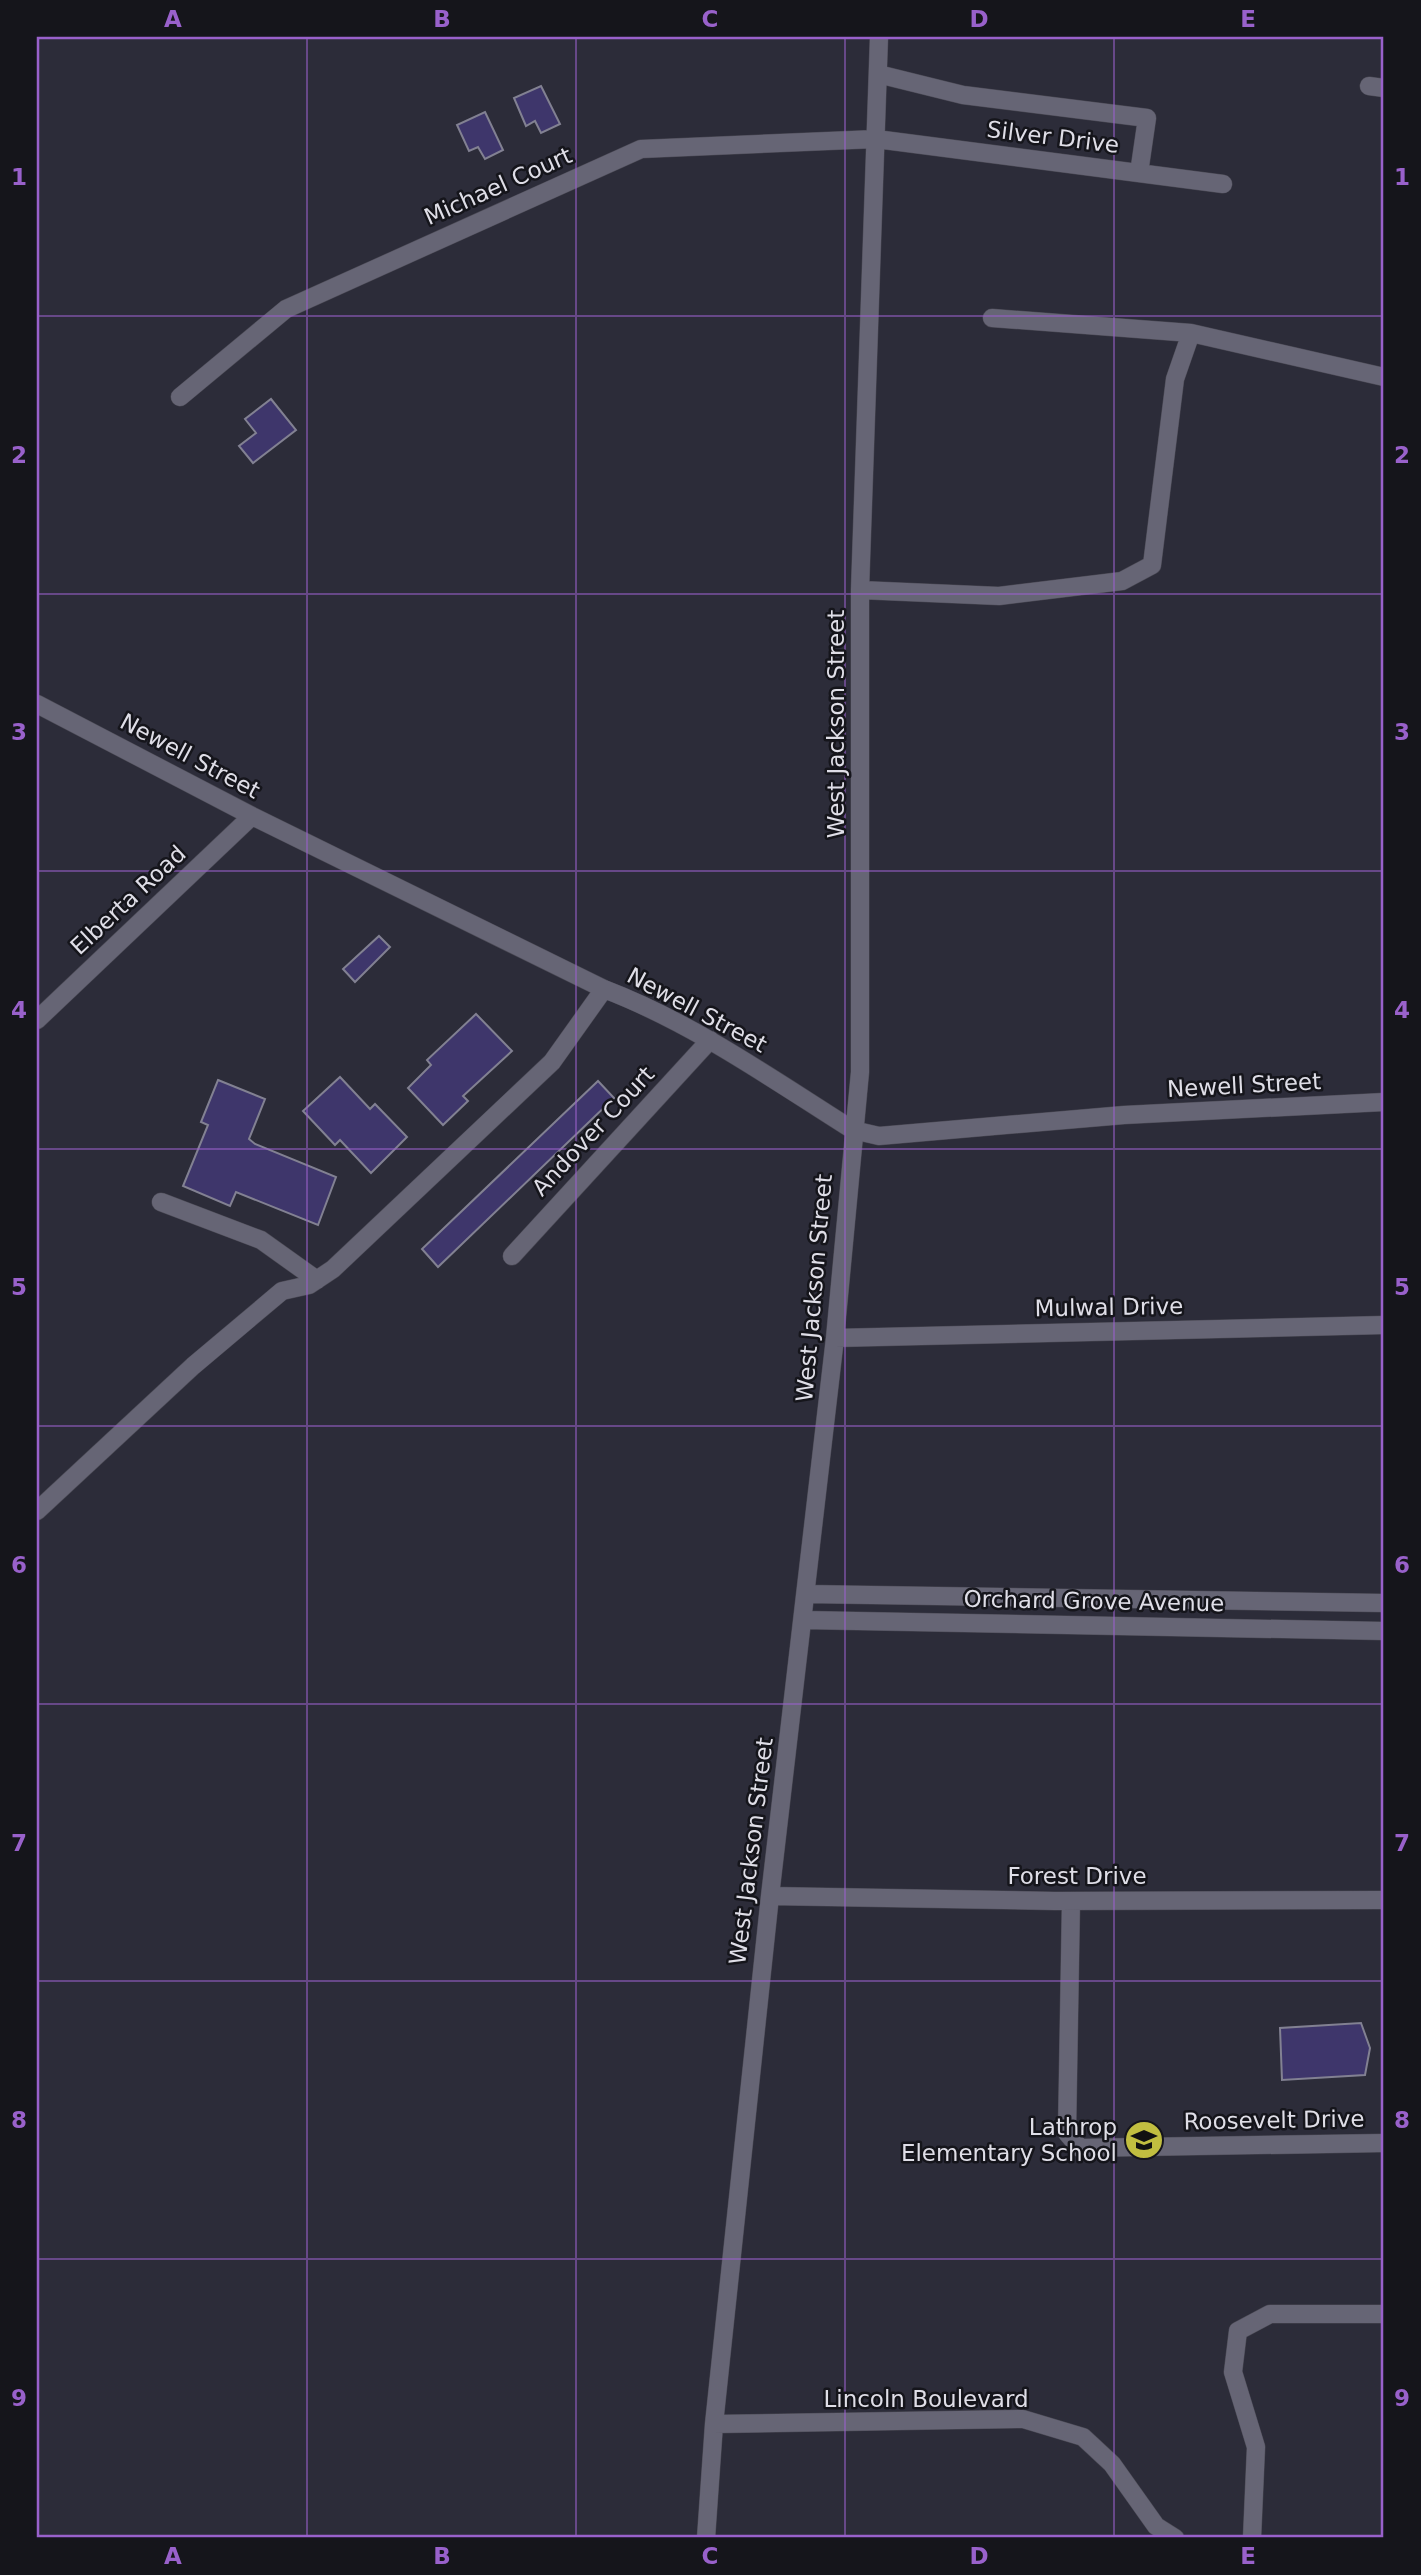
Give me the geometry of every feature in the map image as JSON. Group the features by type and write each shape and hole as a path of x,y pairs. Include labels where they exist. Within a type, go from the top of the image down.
{"street":[{"name":"West Jackson Street","path":"706,2538 713,2424 770,1896 835,1338 860,1072 860,590 878,37"},
{"path":"878,74 963,95 1147,118 1139,173"},
{"name":"Silver Drive","path":"876,139 1223,184"},
{"name":"Michael Court","path":"180,397 286,309 641,149 876,139"},
{"path":"992,318 1191,333 1384,377"},
{"path":"860,590 999,596 1122,581 1152,565 1175,379 1191,333"},
{"name":"Newell Street","path":"37,704 252,816 710,1040 853,1129 879,1136 1124,1115 1384,1102"},
{"name":"Elberta Road","path":"37,1020 252,816"},
{"path":"37,1511 192,1366 282,1291 309,1285 333,1269 552,1062 604,989"},
{"name":"Andover Court","path":"512,1256 710,1040"},
{"path":"161,1202 261,1240 317,1280"},
{"name":"Mulwal Drive","path":"835,1338 1384,1325"},
{"name":"Orchard Grove Avenue","path":"806,1594 1384,1603"},
{"name":"Orchard Grove Avenue","path":"803,1620 1384,1631"},
{"name":"Forest Drive","path":"770,1896 1071,1901 1384,1900"},
{"name":"Roosevelt Drive","path":"1071,1901 1067,2133 1080,2148 1384,2143"},
{"path":"1252,2538 1256,2447 1233,2372 1238,2331 1270,2314 1384,2314"},
{"name":"Lincoln Boulevard","path":"713,2424 1023,2420 1083,2437 1112,2464 1156,2526 1175,2538"}],"building":[{"path":"541,86 560,124 541,133 535,121 526,126 514,98"},
{"path":"485,112 503,150 485,159 478,147 469,151 457,125"},
{"path":"271,399 296,430 253,463 239,446 256,433 245,419"},
{"path":"379,936 390,947 355,982 343,969"},
{"path":"476,1014 512,1051 463,1096 468,1101 443,1125 408,1088 431,1065 427,1060"},
{"path":"340,1077 370,1109 375,1104 407,1137 371,1173 340,1140 335,1145 303,1111"},
{"path":"218,1080 265,1099 249,1139 255,1144 336,1177 318,1225 236,1192 230,1206 183,1186 208,1125 201,1122"},
{"path":"598,1081 614,1098 438,1267 422,1249"},
{"path":"1361,2023 1370,2048 1365,2075 1282,2080 1280,2028"}],"place":[{"name":"Lathrop Elementary School","path":"1144,2140"}]}
